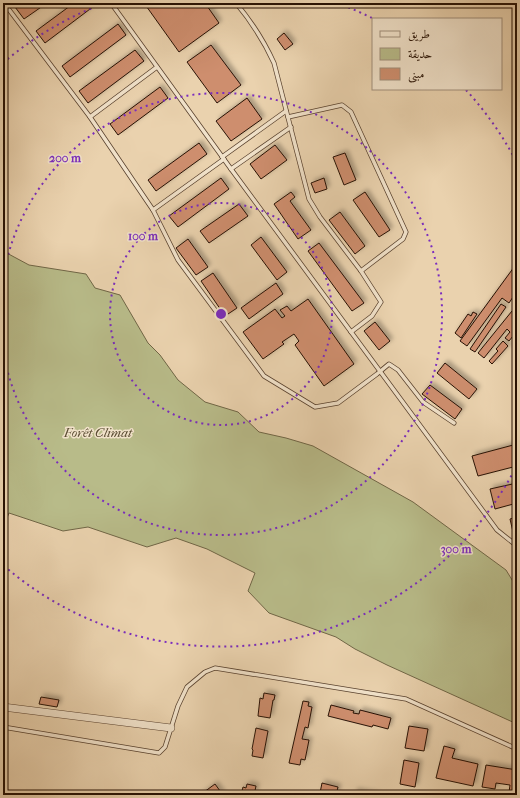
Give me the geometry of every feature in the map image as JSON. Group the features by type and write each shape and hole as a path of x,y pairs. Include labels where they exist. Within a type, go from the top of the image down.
{"street":[{"path":"3,707 171,728"}],"lane":[{"path":"4,3 90,117 153,210 178,260 264,376 315,407 338,403 388,364 398,370 423,402 454,423"},
{"path":"111,3 231,169 497,530 517,546"},
{"path":"236,3 245,13 274,63 309,198 320,217 361,271 381,302 372,316 351,332"},
{"path":"90,117 157,67"},
{"path":"288,117 342,105 351,112 406,232 404,240 361,271"},
{"path":"153,210 286,111"},
{"path":"231,169 291,126"},
{"path":"3,727 160,752 165,748 178,706 187,687 205,672 215,668 406,699 517,749"}],"green space":[{"name":"Forêt Climat","path":"3,251 29,265 86,274 95,288 120,295 148,343 160,355 178,380 205,402 238,412 259,432 313,446 413,502 506,570 517,588 517,724 387,665 355,649 336,637 269,613 248,591 255,573 207,549 176,538 147,547 88,527 63,531 9,513 3,528"}],"building":[{"path":"20,3 47,3 24,19 15,7"},
{"path":"74,3 98,3 45,43 36,31"},
{"path":"144,3 175,3 177,7 182,3 205,3 219,23 179,52"},
{"path":"118,24 126,35 70,77 62,66"},
{"path":"284,33 293,44 285,50 277,39"},
{"path":"211,45 241,85 217,103 187,62"},
{"path":"135,50 144,61 88,103 79,91"},
{"path":"160,87 168,98 118,135 110,124"},
{"path":"247,98 262,119 231,141 216,121"},
{"path":"199,143 207,154 156,191 148,180"},
{"path":"275,145 287,160 261,179 250,164"},
{"path":"345,153 356,180 344,185 333,157"},
{"path":"221,178 229,189 178,227 169,216"},
{"path":"324,178 327,189 315,193 311,183"},
{"path":"291,192 295,197 290,201 311,230 298,239 274,204"},
{"path":"365,192 390,230 379,237 353,200"},
{"path":"239,204 248,216 209,243 200,231"},
{"path":"340,212 365,246 355,254 329,220"},
{"path":"261,237 287,272 277,280 251,245"},
{"path":"188,239 208,267 196,275 176,248"},
{"path":"319,243 364,303 352,311 308,251"},
{"path":"517,263 517,291 509,303 502,298 467,346 460,341"},
{"path":"213,273 237,308 225,316 201,281"},
{"path":"276,283 283,294 249,319 241,308"},
{"path":"308,299 354,364 324,386 295,345 299,341 294,334 282,342 284,344 263,359 243,332 275,309 282,318 285,316 280,310 287,306 291,311"},
{"path":"501,304 506,307 475,352 470,349"},
{"path":"512,311 517,315 517,331 509,341 505,338 510,332 507,329 484,358 478,353"},
{"path":"473,312 477,314 461,338 455,333 468,314 471,316"},
{"path":"375,322 390,341 379,350 364,331"},
{"path":"503,341 508,346 492,364 489,361 498,351 496,349"},
{"path":"445,363 477,389 469,399 437,373"},
{"path":"430,385 462,409 455,419 422,394"},
{"path":"517,444 517,466 478,476 472,456"},
{"path":"517,483 517,503 495,509 490,489"},
{"path":"517,517 517,531 513,532 510,519"},
{"path":"264,693 275,695 270,718 258,716 260,698 263,699"},
{"path":"41,697 59,700 57,707 39,704"},
{"path":"303,701 309,702 308,706 312,707 308,728 305,727 302,739 309,740 305,760 301,759 300,765 289,763"},
{"path":"331,705 354,711 353,713 359,714 360,710 391,718 388,729 373,725 372,727 328,716"},
{"path":"409,726 428,729 424,751 405,748"},
{"path":"256,728 268,731 263,758 252,756"},
{"path":"444,746 455,749 452,758 478,764 473,786 436,778"},
{"path":"404,760 419,763 415,787 400,784"},
{"path":"486,765 517,770 517,793 509,792 510,785 496,783 495,789 482,787"},
{"path":"322,783 338,787 336,795 320,793"},
{"path":"215,784 223,795 200,795"},
{"path":"247,784 256,786 254,795 241,795 243,787 246,788"},
{"path":"355,791 377,795 354,795"}]}
